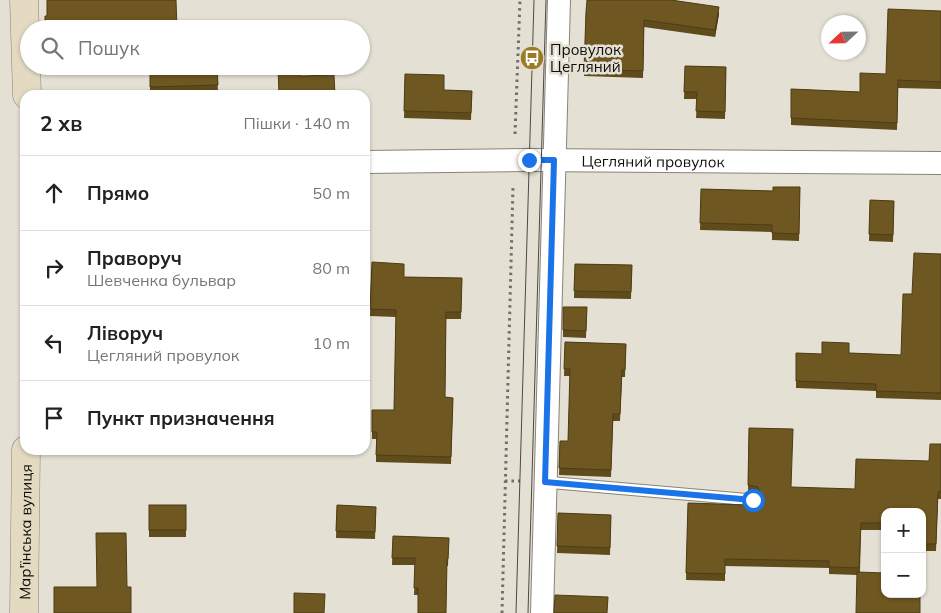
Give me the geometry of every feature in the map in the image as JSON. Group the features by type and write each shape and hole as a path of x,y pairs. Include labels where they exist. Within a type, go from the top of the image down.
{"street":[{"path":"24,0 25,20"},
{"path":"542,613 560,0"},
{"path":"26,75 27,90"},
{"name":"Цегляний провулок","path":"370,162 554,160 941,163"},
{"name":"Мар'їнська вулиця","path":"24,613 26,455"}],"lane":[{"path":"545,482 753,500"}],"path":[{"path":"502,613 520,0"}],"building":[{"path":"47,0 176,0 177,20 45,20 45,16 47,16"},
{"path":"587,0 671,0 719,7 715,30 644,20 643,71 584,69"},
{"path":"888,9 941,11 941,82 898,80 897,123 791,118 791,89 860,92 860,73 886,74"},
{"path":"685,66 726,67 725,112 696,111 697,92 684,92"},
{"path":"405,74 444,75 444,90 472,91 471,113 404,111"},
{"path":"150,75 217,75 218,85 150,87"},
{"path":"278,75 334,75 335,90 279,90"},
{"path":"773,187 800,187 799,234 772,233 772,225 700,223 701,189 773,191"},
{"path":"870,200 894,201 893,235 869,234"},
{"path":"914,253 941,254 941,393 876,391 876,384 796,381 796,353 822,354 822,342 849,343 849,353 901,355 903,294 912,294"},
{"path":"372,262 404,264 404,277 462,278 461,312 446,312 445,397 453,398 451,457 376,455 377,432 372,432 372,410 394,410 396,310 370,309"},
{"path":"575,264 632,265 631,292 574,291"},
{"path":"563,307 587,307 586,331 563,330"},
{"path":"565,342 626,344 625,370 622,370 620,414 613,414 611,470 559,468 560,441 568,441 570,369 564,369"},
{"path":"749,428 793,429 791,487 855,489 856,459 929,461 930,444 941,444 941,492 938,492 936,544 926,544 926,508 881,508 881,523 861,523 859,568 829,567 829,561 725,559 725,574 686,573 688,503 747,505 747,500 756,500 760,493 758,487 748,485"},
{"path":"149,505 186,505 186,530 149,530"},
{"path":"337,505 376,507 375,532 336,531"},
{"path":"558,513 611,515 610,548 557,546"},
{"path":"96,533 126,533 127,587 131,587 131,613 54,613 54,587 97,587"},
{"path":"393,536 449,538 446,613 418,613 418,588 414,588 415,558 392,558"},
{"path":"857,572 881,573 881,598 920,598 920,613 856,613"},
{"path":"294,593 325,594 324,613 294,613"},
{"path":"555,595 608,597 607,613 554,613"}],"tram line":[{"path":"516,613 534,0"},
{"path":"528,613 546,0"}],"place":[{"name":"Провулок Цегляний","path":"532,58"}],"route":[{"path":"529,160 554,160 545,482 753,500"}]}
